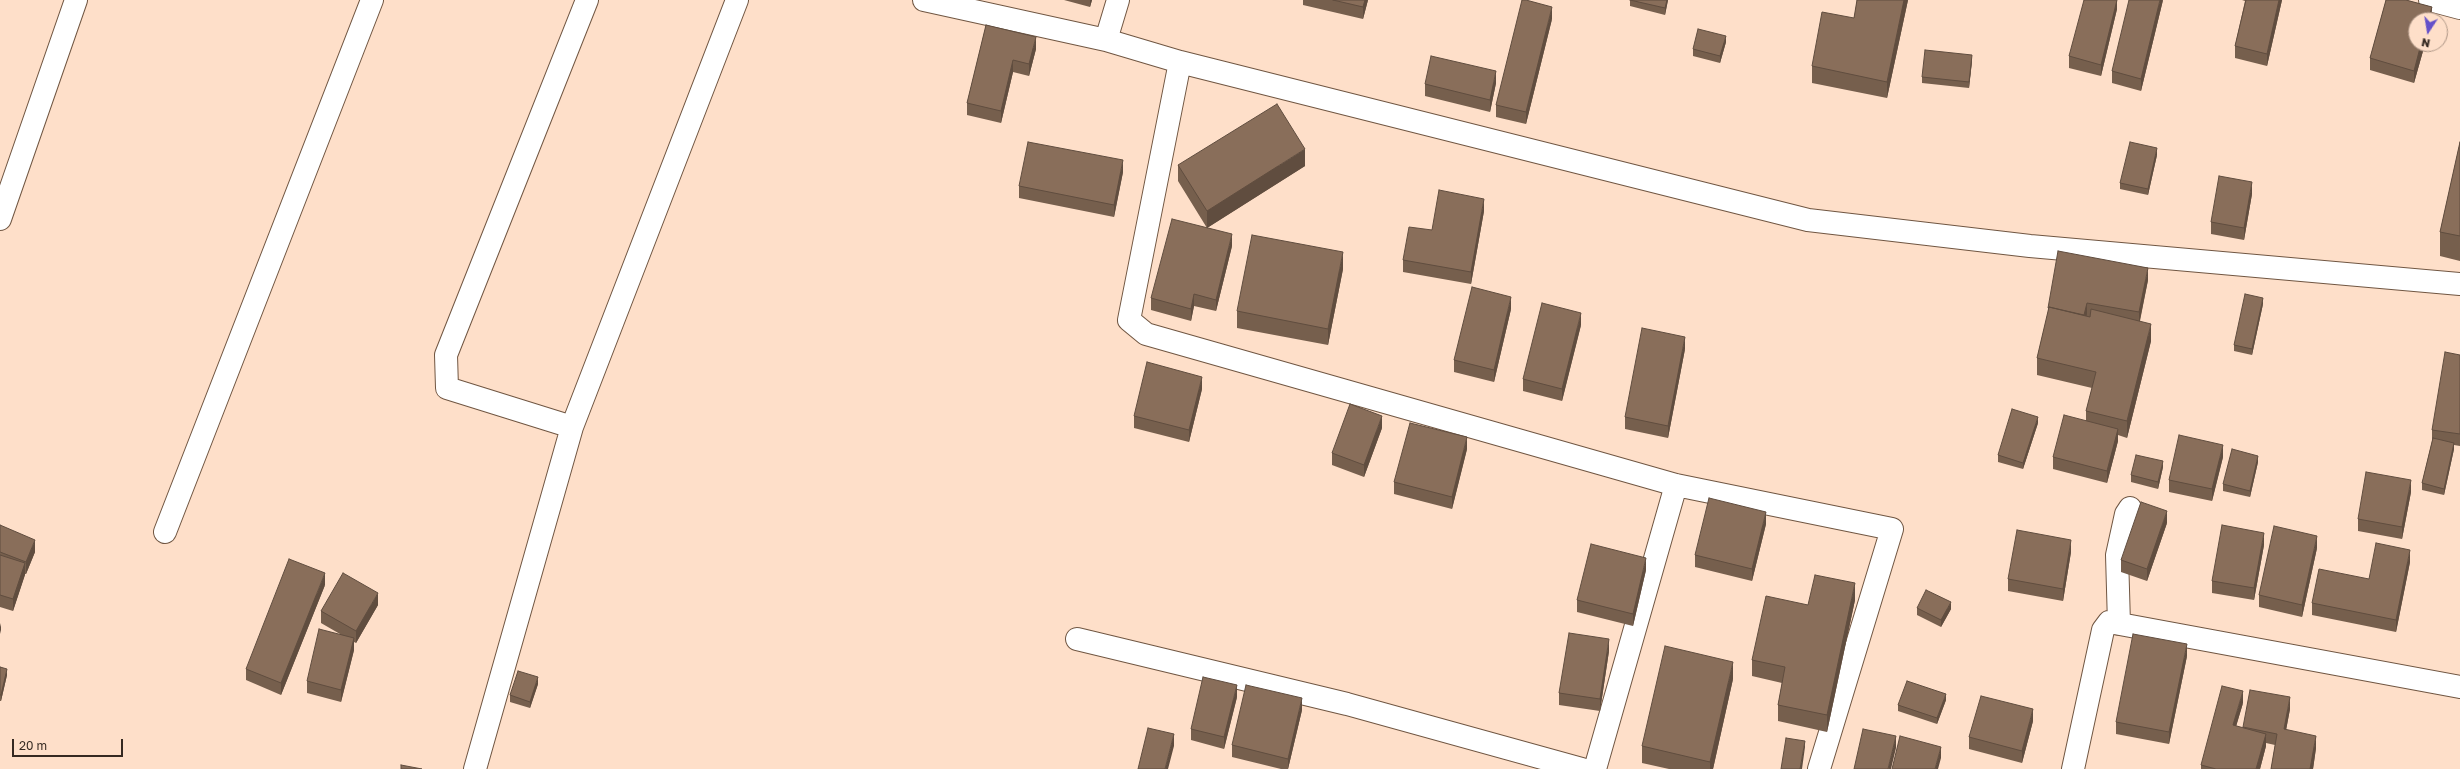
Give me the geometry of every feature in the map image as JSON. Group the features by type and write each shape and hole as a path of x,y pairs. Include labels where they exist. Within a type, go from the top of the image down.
{"street":[{"path":"0,219 76,0"},
{"path":"165,532 372,0"},
{"path":"572,427 447,388 446,355 587,0"},
{"path":"475,769 572,427 737,0"},
{"path":"924,0 1106,40 1180,62 1808,220 2030,246 2460,284"},
{"path":"1106,40 1118,0"},
{"path":"2430,0 2460,8"},
{"path":"1180,62 1129,320 1146,334 1676,484 1892,529 1819,769"},
{"path":"1595,769 1676,484"},
{"path":"2119,624 2117,555 2126,514 2130,508"},
{"path":"2073,769 2103,630 2109,622 2460,687"},
{"path":"1077,639 1347,704 1582,769"}],"building":[{"path":"1333,0 1365,0 1363,7"},
{"path":"1522,0 1552,7 1526,112 1496,105"},
{"path":"1630,0 1667,0 1665,8"},
{"path":"1857,0 1904,0 1887,82 1812,66 1822,12 1854,18"},
{"path":"2084,0 2117,0 2101,65 2069,56"},
{"path":"2129,0 2160,0 2141,79 2112,71"},
{"path":"2246,0 2279,0 2267,54 2235,46"},
{"path":"2386,0 2406,0 2432,7 2430,12 2408,12 2408,52 2419,52 2414,71 2370,58"},
{"path":"986,25 1036,37 1029,64 1013,60 1001,111 967,103"},
{"path":"1698,29 1726,36 1720,56 1693,49"},
{"path":"1925,50 1972,55 1969,82 1922,77"},
{"path":"1431,56 1496,71 1490,100 1425,84"},
{"path":"1277,104 1305,149 1207,211 1178,165"},
{"path":"1028,142 1123,160 1114,205 1019,186"},
{"path":"2130,142 2157,148 2148,189 2120,183"},
{"path":"2460,142 2460,236 2440,232"},
{"path":"2219,176 2252,182 2244,228 2211,222"},
{"path":"1439,190 1484,199 1471,272 1403,260 1409,227 1432,230"},
{"path":"1172,219 1232,234 1216,300 1194,294 1191,309 1151,298"},
{"path":"1252,235 1343,252 1328,329 1237,311"},
{"path":"2058,251 2148,268 2139,312 2087,303 2084,315 2048,308"},
{"path":"1472,287 1511,297 1494,370 1454,360"},
{"path":"2245,294 2263,298 2252,349 2234,345"},
{"path":"1542,303 1581,313 1562,389 1523,379"},
{"path":"2049,307 2090,317 2091,309 2151,324 2127,421 2086,411 2096,372 2037,358"},
{"path":"1642,328 1685,337 1668,426 1625,417"},
{"path":"2445,352 2460,355 2460,434 2432,430"},
{"path":"1147,362 1202,377 1189,430 1134,416"},
{"path":"1350,404 1382,416 1364,465 1332,453"},
{"path":"2012,409 2038,417 2023,463 1998,455"},
{"path":"2064,415 2118,429 2107,471 2053,457"},
{"path":"1410,423 1467,437 1452,497 1394,482"},
{"path":"2179,435 2223,445 2212,489 2169,480"},
{"path":"2433,438 2454,443 2444,489 2422,483"},
{"path":"2232,449 2258,456 2250,491 2223,484"},
{"path":"2136,455 2163,461 2158,482 2131,475"},
{"path":"2366,472 2411,480 2402,527 2358,519"},
{"path":"1709,498 1766,512 1752,569 1695,555"},
{"path":"2141,502 2167,511 2147,569 2121,560"},
{"path":"0,525 35,540 26,562 0,552"},
{"path":"2222,525 2264,533 2254,588 2212,581"},
{"path":"2274,526 2317,536 2302,605 2259,595"},
{"path":"2017,530 2071,540 2063,589 2008,579"},
{"path":"2376,543 2410,550 2396,620 2312,603 2319,569 2369,579"},
{"path":"1591,544 1646,558 1633,614 1577,600"},
{"path":"0,555 25,563 13,599 0,595"},
{"path":"289,559 325,573 281,683 246,669"},
{"path":"343,573 378,593 356,631 321,611"},
{"path":"1815,575 1855,583 1827,715 1778,705 1785,667 1752,660 1766,596 1808,605"},
{"path":"1926,590 1951,602 1941,620 1917,608"},
{"path":"319,629 354,638 341,690 307,681"},
{"path":"1569,633 1609,639 1600,699 1559,693"},
{"path":"2133,634 2187,644 2169,732 2116,722"},
{"path":"1665,646 1733,662 1710,762 1642,746"},
{"path":"0,667 7,669 1,695 0,695"},
{"path":"518,671 538,677 530,702 510,695"},
{"path":"1203,677 1237,685 1224,737 1191,729"},
{"path":"1907,681 1946,694 1937,718 1898,705"},
{"path":"1246,685 1302,698 1288,759 1232,745"},
{"path":"2222,686 2243,691 2233,725 2266,734 2256,769 2216,769 2201,765"},
{"path":"2250,690 2290,697 2284,729 2316,736 2310,769 2271,769 2277,734 2243,727"},
{"path":"1981,696 2033,709 2022,751 1969,737"},
{"path":"1148,728 1174,734 1165,769 1138,769"},
{"path":"1863,729 1896,736 1888,769 1854,769"},
{"path":"1900,736 1941,747 1935,769 1892,769"},
{"path":"1786,738 1805,741 1800,769 1781,769"},
{"path":"401,765 422,769 401,769"}]}
